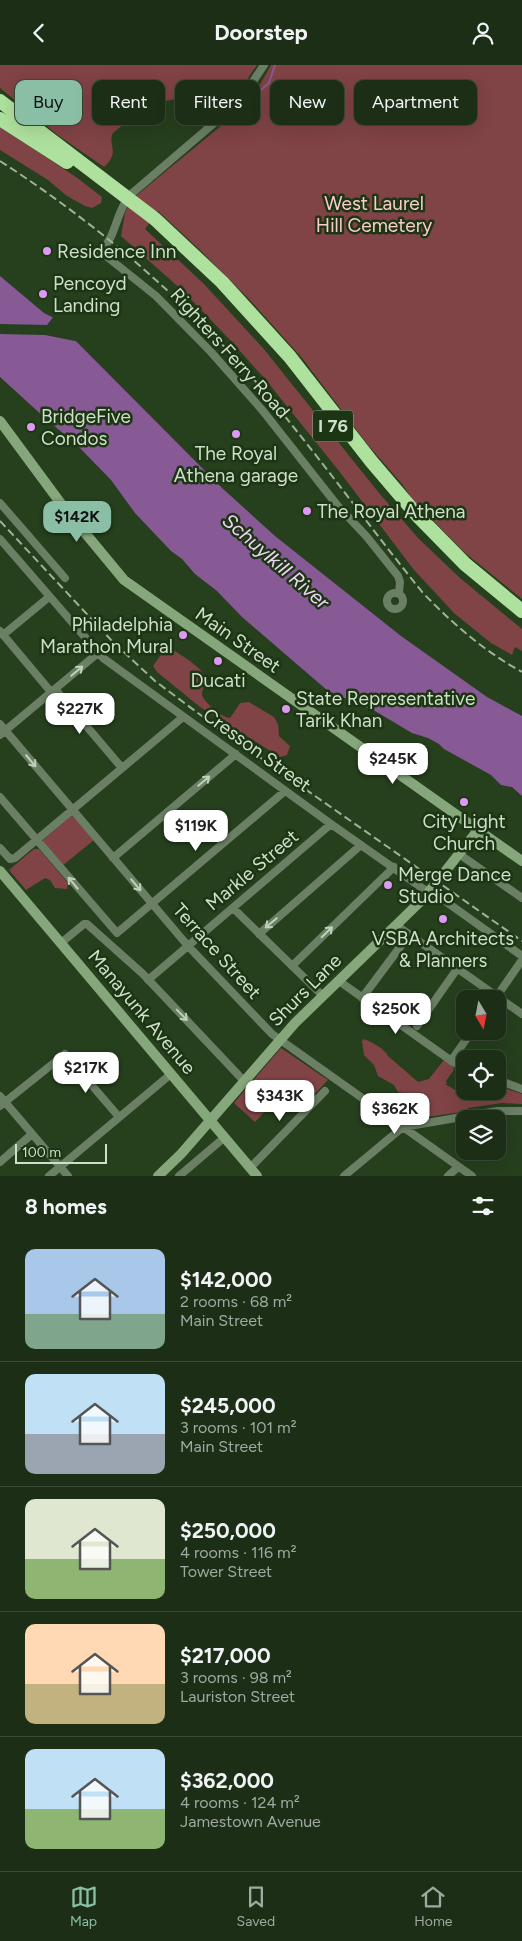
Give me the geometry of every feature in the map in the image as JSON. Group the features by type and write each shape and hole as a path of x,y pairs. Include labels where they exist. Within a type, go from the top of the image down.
{"highway":[{"name":"I 76","path":"0,101 152,222 222,282 267,331 417,515 465,563 522,611"},
{"name":"I 76","path":"0,119 101,182"},
{"name":"I 76","path":"152,222 243,316 291,372 393,500 416,525 464,573 522,621"}],"street":[{"name":"Righters Ferry Road","path":"264,65 233,107 130,195 122,206 113,235 101,252 156,296 230,372 337,505 367,537 398,575 400,582 399,593"},
{"name":"Main Street","path":"0,421 62,505 124,580 522,861"},
{"path":"0,503 65,578"},
{"name":"Cresson Street","path":"0,539 3,548 98,653 331,824 522,956"},
{"path":"49,597 2,633 122,768"},
{"path":"3,733 98,653"},
{"path":"0,848 8,857 13,859 183,717"},
{"name":"Terrace Street","path":"0,724 3,733 72,809 188,946 272,1034 472,1176"},
{"path":"113,858 236,755"},
{"path":"0,797 117,933 285,791"},
{"name":"Markle Street","path":"148,980 331,824"},
{"name":"Shurs Lane","path":"160,1175 280,1041 430,891 478,830"},
{"path":"259,934 361,845"},
{"path":"459,854 522,898"},
{"path":"292,966 394,867"},
{"name":"Manayunk Avenue","path":"0,871 254,1172"},
{"path":"233,908 323,996"},
{"path":"61,943 85,923 148,980 244,1081"},
{"path":"396,925 485,990"},
{"path":"362,998 409,935"},
{"path":"501,990 522,960"},
{"path":"417,1026 457,969"},
{"path":"339,981 456,1064"},
{"path":"506,1004 522,1014"},
{"path":"451,1061 466,1040"},
{"path":"68,1176 2,1101 65,1054 119,1117"},
{"path":"49,1176 171,1073"},
{"path":"506,1083 522,1089"},
{"path":"254,1172 325,1091"},
{"path":"344,1176 403,1127 497,1111 522,1111"},
{"path":"0,1162 32,1135"},
{"path":"179,1176 225,1137"},
{"path":"448,1176 458,1167"}],"green space":[{"path":"0,65 257,65 247,80 175,80 175,99 165,101 165,80 92,80 92,125 123,125 113,133 111,141 112,157 104,167 45,125 82,125 82,80 15,80 15,100 0,88"},
{"name":"West Laurel Hill Cemetery","path":"271,65 522,65 522,599 464,552 413,500 402,484 368,445 302,358 249,299 198,248 158,211 145,229 204,284 263,348 379,493 418,538 460,578 522,629 522,651 515,647 512,655 491,643 455,614 414,570 339,471 265,379 183,291 121,236 125,213 131,200 222,125 260,125 260,84"},
{"path":"0,127 76,177 102,197 101,203 92,208 85,206 67,196 48,180 0,150"},
{"path":"170,648 198,667 204,675 206,680 202,693 203,696 218,712 230,718 240,703 249,702 274,717 278,724 279,736 290,746 287,755 280,757 200,707 157,672 153,666 165,649"},
{"path":"71,816 94,840 62,866 42,841"},
{"path":"34,849 39,849 68,883 67,889 55,888 50,880 45,878 26,890 9,870"},
{"path":"363,1039 374,1043 381,1048 418,1082 429,1079 444,1060 454,1067 446,1081 447,1084 445,1084 456,1091 456,1100 506,1100 506,1089 522,1094 522,1104 502,1103 468,1108 468,1110 456,1110 456,1113 400,1121 400,1116 416,1096 398,1092 394,1085 378,1076 374,1065 364,1055"},
{"path":"281,1048 328,1080 306,1103 289,1086 255,1122 234,1103"}],"water":[{"name":"Schuylkill River","path":"0,276 44,313 52,317 221,487 275,536 401,636 487,697 522,716 522,796 512,787 501,785 491,775 428,738 412,733 375,711 328,691 242,617 217,591 195,574 182,559 171,551 135,513 111,480 78,446 0,377"}],"pier":[{"path":"54,316 80,342 45,335 0,334 0,324 47,325"}],"waterway":[{"path":"260,91 269,83 275,65"}],"railway":[{"path":"0,161 86,221 166,289 191,313 271,399 423,593 469,636 522,672"},
{"path":"0,521 112,641 155,681 218,728 522,941"}],"place":[{"name":"Residence Inn","path":"47,251"},
{"name":"Pencoyd Landing","path":"43,294"},
{"name":"BridgeFive Condos","path":"31,427"},
{"name":"The Royal Athena garage","path":"236,434"},
{"name":"The Royal Athena","path":"307,511"},
{"name":"Philadelphia Marathon Mural","path":"183,635"},
{"name":"Ducati","path":"218,661"},
{"name":"State Representative Tarik Khan","path":"286,709"},
{"name":"City Light Church","path":"464,802"},
{"name":"Merge Dance Studio","path":"388,885"},
{"name":"VSBA Architects & Planners","path":"443,919"}]}
